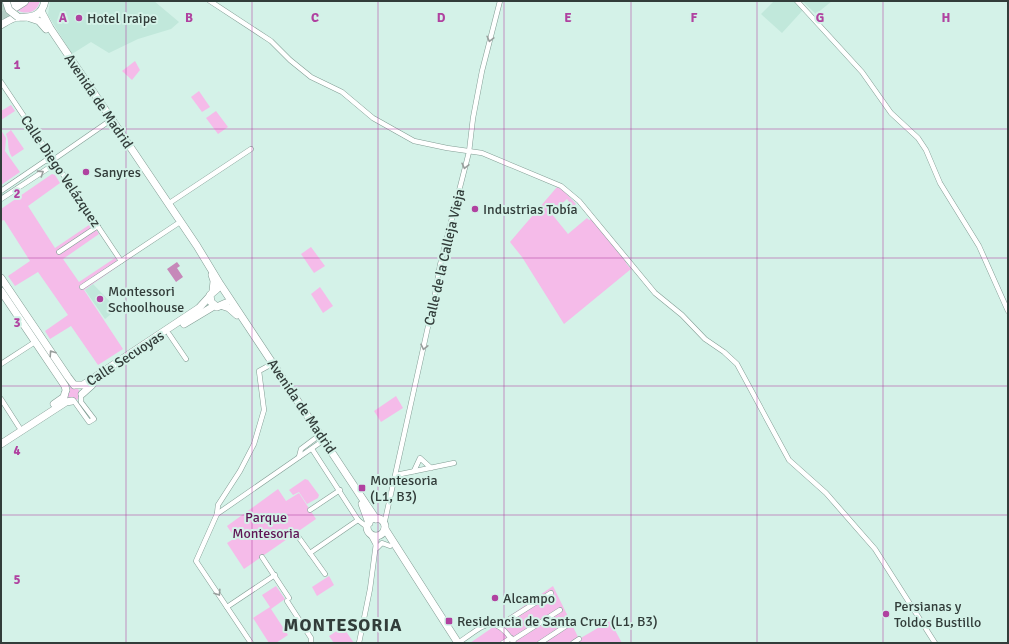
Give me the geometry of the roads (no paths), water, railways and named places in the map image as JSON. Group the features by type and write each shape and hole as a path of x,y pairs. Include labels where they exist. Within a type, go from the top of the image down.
{"highway":[{"path":"10,3 24,1"}],"main road":[{"path":"1,25 18,17 30,18 41,11 45,1"},
{"path":"10,3 9,10 18,17"},
{"name":"Avenida de Madrid","path":"41,11 50,28 168,204 377,528 458,643"},
{"name":"Avenida de Madrid","path":"30,18 39,21 43,25 212,276 211,294"},
{"path":"1,278 68,378 80,389 81,395 73,401 64,403 1,444"},
{"path":"220,289 226,293 227,301 223,306 214,306 211,302 211,294 220,289"},
{"path":"1,290 65,386 67,398 73,401"},
{"name":"Calle Secuoyas","path":"75,385 84,385 131,354 199,308 211,294"},
{"name":"Calle Secuoyas","path":"81,395 86,389 214,306"},
{"name":"Avenida de Madrid","path":"223,306 235,312 453,643"},
{"path":"1,438 61,399 69,386 75,385"}],"street":[{"path":"210,1 271,40 290,60 311,77 342,92 373,118 414,141 469,152 482,153 566,189 579,201 655,293 712,345 724,352 738,364 789,460 826,493 875,549 935,643"},
{"name":"Calle de la Calleja Vieja","path":"377,528 388,513 435,295 440,265 469,152 481,79 500,1"},
{"path":"797,1 862,72 891,113 918,138 926,150 940,183 979,246 1008,311"},
{"name":"Calle Diego Velázquez","path":"1,82 121,261"},
{"path":"1,191 45,161 53,160 108,122"},
{"path":"168,204 251,149"},
{"path":"1,199 50,167 53,160"},
{"path":"82,287 177,224"},
{"path":"59,252 98,226"},
{"path":"169,334 186,359"},
{"path":"1,364 36,342"},
{"path":"251,643 196,561 217,514 218,505 240,471 254,444 264,410 259,371 270,365"},
{"path":"73,401 92,420 81,402 81,395"},
{"path":"1,399 19,427"},
{"path":"217,514 312,449 319,440"},
{"path":"299,457 301,449 319,440"},
{"path":"312,449 340,490 358,520 377,528 377,548 359,643"},
{"path":"414,471 420,458 431,468"},
{"path":"396,475 454,463"},
{"path":"310,510 340,490"},
{"path":"310,554 358,520"},
{"path":"297,535 326,574"},
{"path":"377,548 382,543 390,546"},
{"path":"262,556 311,638 311,643 307,643"},
{"path":"227,607 274,575"},
{"path":"458,643 487,624 500,625 551,593"},
{"path":"503,643 513,640 560,610"},
{"path":"540,643 569,624"},
{"path":"500,625 513,640"},
{"path":"573,643 579,639"}],"tunnel":[{"path":"1,8 10,2"},
{"path":"1,17 13,8"}],"place":[{"name":"Hotel Iraipe","path":"79,18"},
{"name":"Sanyres","path":"86,172"},
{"name":"Industrias Tobía","path":"475,209"},
{"name":"Montessori Schoolhouse","path":"100,299"},
{"name":"Montesoria (L1, B3)","path":"362,488"},
{"name":"Alcampo","path":"495,598"},
{"name":"Persianas y Toldos Bustillo","path":"886,614"},
{"name":"Residencia de Santa Cruz (L1, B3)","path":"449,621"}],"district":[{"name":"MONTESORIA","path":"343,625"}],"park label":[{"name":"Parque Montesoria","path":"266,526"}]}
